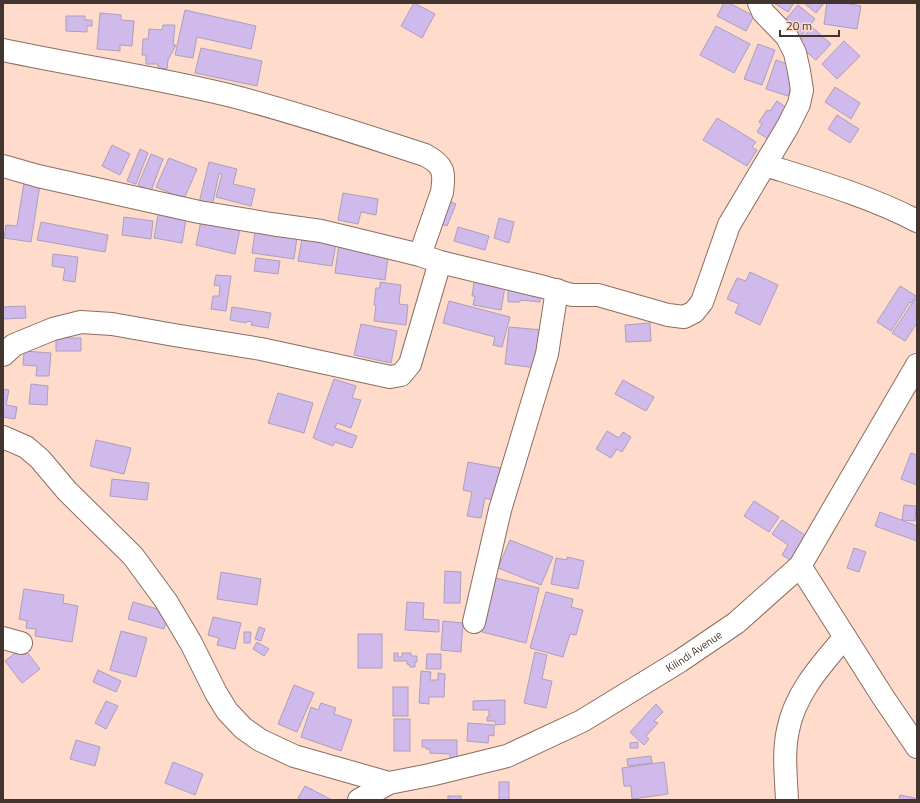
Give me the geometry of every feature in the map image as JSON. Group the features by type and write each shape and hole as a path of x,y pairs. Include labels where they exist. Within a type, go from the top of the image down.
{"street":[{"path":"3,166 199,212 321,231 558,290 572,295 598,294 668,316 684,317 694,312 702,302 729,225 788,126 799,104 802,90 795,53 787,37 764,12 759,3"},
{"path":"3,50 129,73 227,95 300,114 425,155 437,161 443,172 444,183 410,364 401,375 390,377 262,350 112,324 81,322 53,329 14,345 3,355"},
{"path":"765,165 842,190 896,210 917,221"},
{"path":"474,622 500,510 547,354 558,290"},
{"name":"Kilindi Avenue","path":"359,800 389,783 430,775 507,756 582,722 680,661 736,623 800,566 917,365"},
{"path":"3,437 26,447 40,459 67,491 133,556 166,601 191,643 216,693 227,711 243,728 260,740 294,756 389,783"},
{"path":"800,566 917,747"},
{"path":"787,800 786,757 788,730 794,708 819,668 845,637"}],"building":[{"path":"414,3 435,14 422,38 401,26"},
{"path":"724,3 729,3 754,16 746,31 717,16"},
{"path":"774,3 794,3 788,12"},
{"path":"804,3 824,3 816,13"},
{"path":"827,3 845,3 861,6 857,29 824,24"},
{"path":"798,5 815,19 797,41 780,26"},
{"path":"185,10 256,26 251,49 197,37 193,58 175,55"},
{"path":"100,13 121,15 121,20 134,21 132,46 120,45 120,51 97,49"},
{"path":"66,16 85,16 85,20 92,20 92,26 87,26 87,32 66,31"},
{"path":"163,25 175,25 173,45 176,45 168,60 167,69 158,68 158,64 146,64 146,55 142,55 143,39 148,39 149,29 162,30"},
{"path":"716,26 750,44 734,73 700,55"},
{"path":"812,27 831,44 816,60 797,44"},
{"path":"844,41 860,56 837,79 822,64"},
{"path":"758,44 775,50 762,85 744,79"},
{"path":"201,48 262,61 257,86 195,73"},
{"path":"776,60 798,68 788,96 766,89"},
{"path":"835,87 860,103 851,119 825,102"},
{"path":"777,101 790,110 770,140 757,132 762,124 759,122 767,110 770,111"},
{"path":"837,115 859,129 850,143 828,129"},
{"path":"717,118 756,142 752,147 757,150 747,166 703,140"},
{"path":"112,145 130,154 120,175 102,166"},
{"path":"140,149 148,153 136,184 127,181"},
{"path":"151,154 163,159 151,191 138,185"},
{"path":"169,158 197,169 184,199 156,187"},
{"path":"209,162 237,169 233,184 255,189 251,206 216,197 222,174 219,174 212,206 199,203"},
{"path":"25,176 41,178 31,242 4,238 6,225 17,226"},
{"path":"343,193 378,199 376,215 361,212 358,224 338,220"},
{"path":"443,199 456,204 447,226 434,221"},
{"path":"159,209 187,214 182,243 154,238"},
{"path":"124,217 153,221 151,239 122,235"},
{"path":"499,218 514,222 509,243 494,238"},
{"path":"201,221 240,229 235,254 196,245"},
{"path":"41,222 108,235 105,252 37,240"},
{"path":"256,225 298,230 294,259 252,253"},
{"path":"458,227 489,236 485,250 454,241"},
{"path":"303,233 337,238 332,266 298,261"},
{"path":"339,243 389,250 385,280 335,273"},
{"path":"53,254 78,257 75,282 63,280 65,268 52,266"},
{"path":"256,258 280,261 278,274 254,271"},
{"path":"750,272 778,285 760,325 735,313 739,304 727,299 737,278 746,281"},
{"path":"216,275 231,276 226,311 211,309 213,296 219,296 220,286 214,285"},
{"path":"475,276 506,281 501,310 473,305 475,296 472,296"},
{"path":"380,282 401,285 399,304 408,305 406,325 374,321 376,288 380,288"},
{"path":"508,285 541,287 540,302 520,300 520,302 508,302"},
{"path":"900,286 916,296 911,303 910,302 891,331 877,322"},
{"path":"915,299 917,300 917,323 905,341 892,333"},
{"path":"449,301 510,317 502,347 493,345 495,337 443,323"},
{"path":"25,306 26,318 3,319 3,307"},
{"path":"232,307 271,313 268,328 251,325 252,322 247,321 246,323 230,320"},
{"path":"650,323 651,341 626,342 625,325"},
{"path":"361,324 397,331 391,363 354,355"},
{"path":"509,327 542,330 537,368 505,364"},
{"path":"56,330 68,330 68,338 81,338 81,351 56,351"},
{"path":"24,351 51,353 49,376 36,376 37,366 23,365"},
{"path":"334,379 356,386 352,398 361,400 351,428 337,423 335,428 357,436 352,448 335,442 333,446 313,438"},
{"path":"623,380 654,397 646,411 615,394"},
{"path":"31,384 48,386 47,405 29,404"},
{"path":"3,389 9,390 6,405 17,407 15,419 3,417"},
{"path":"278,393 313,403 304,433 268,423"},
{"path":"607,431 619,438 623,432 631,437 622,452 617,449 611,458 596,449"},
{"path":"96,440 131,448 124,474 90,466"},
{"path":"911,453 917,455 917,485 901,479"},
{"path":"468,462 500,468 493,500 485,498 481,518 467,516 472,492 463,490"},
{"path":"112,479 149,483 147,500 110,496"},
{"path":"754,501 779,517 769,532 744,516"},
{"path":"904,505 916,506 915,521 902,520"},
{"path":"880,512 917,526 917,541 875,526"},
{"path":"782,520 811,539 795,563 782,555 788,545 772,534"},
{"path":"510,540 553,557 541,585 498,568"},
{"path":"854,548 866,552 859,572 847,568"},
{"path":"567,557 584,561 578,589 551,584 556,558 567,560"},
{"path":"445,571 461,572 460,603 444,603"},
{"path":"221,572 261,579 257,605 217,599"},
{"path":"495,578 539,588 526,643 482,632"},
{"path":"24,589 64,595 63,603 78,606 72,642 35,636 36,629 26,628 27,621 19,619"},
{"path":"546,592 573,599 571,607 583,610 576,635 570,634 563,657 530,648"},
{"path":"133,602 168,612 164,629 128,619"},
{"path":"407,602 424,603 423,619 439,620 439,632 405,630"},
{"path":"213,617 241,623 235,649 217,645 219,638 208,635"},
{"path":"443,621 463,623 461,652 441,650"},
{"path":"259,627 265,629 261,641 255,639"},
{"path":"121,631 147,638 136,677 110,670"},
{"path":"244,632 251,632 250,643 244,643"},
{"path":"358,634 382,634 382,668 358,668"},
{"path":"257,642 269,649 264,656 253,649"},
{"path":"23,647 40,669 22,683 5,661"},
{"path":"535,652 547,655 542,679 552,681 546,708 524,703"},
{"path":"394,653 398,653 398,657 402,657 402,653 411,653 411,656 417,656 415,667 410,667 410,665 407,664 407,661 394,661"},
{"path":"427,654 441,654 441,669 426,669"},
{"path":"98,670 121,681 116,692 93,682"},
{"path":"421,671 431,672 430,680 438,680 438,673 445,674 444,697 429,697 429,704 419,703"},
{"path":"294,685 314,693 297,732 278,724"},
{"path":"393,687 408,687 408,716 393,716"},
{"path":"505,700 505,724 495,725 495,721 487,721 487,717 489,717 489,710 473,710 473,701"},
{"path":"106,701 118,706 106,729 95,723"},
{"path":"321,703 336,708 334,714 352,720 341,751 301,737 311,707 318,710"},
{"path":"656,704 663,712 654,721 658,723 646,736 649,739 644,745 630,732"},
{"path":"394,719 410,719 410,751 394,751"},
{"path":"468,723 494,725 494,736 489,735 488,743 467,741"},
{"path":"76,740 100,747 95,766 70,759"},
{"path":"422,740 457,740 457,758 450,758 450,754 430,753 430,749 422,747"},
{"path":"638,742 638,748 630,748 630,743"},
{"path":"651,756 652,763 628,766 627,759"},
{"path":"173,762 203,774 195,795 165,783"},
{"path":"664,762 668,794 632,799 631,786 624,786 622,768"},
{"path":"499,782 509,782 509,800 499,800"},
{"path":"305,786 332,800 301,800 298,798"},
{"path":"900,795 915,798 915,800 899,800"},
{"path":"448,796 461,796 461,800 448,800"}]}
